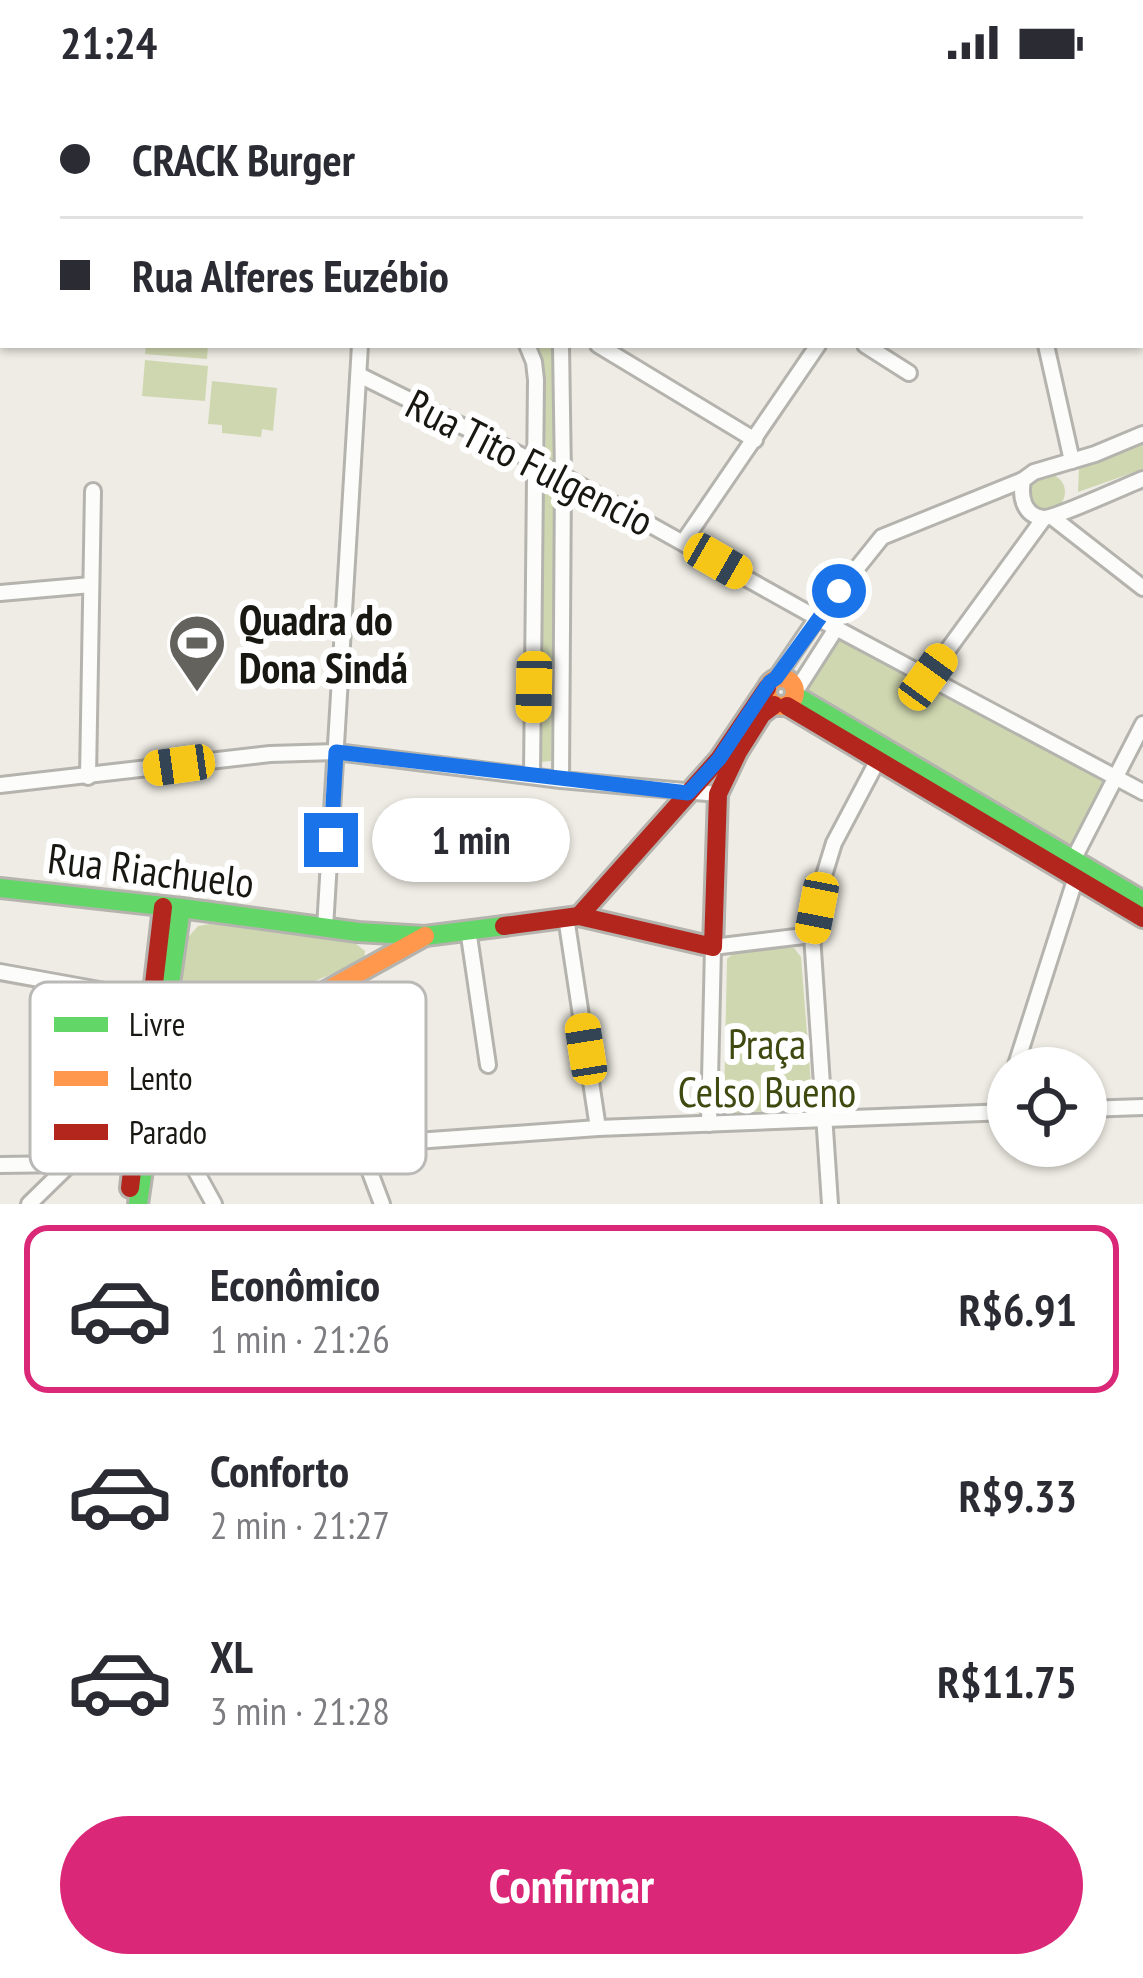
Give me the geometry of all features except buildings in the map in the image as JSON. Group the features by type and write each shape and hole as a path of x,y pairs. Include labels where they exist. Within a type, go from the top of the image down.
{"main road":[{"path":"783,694 1143,918"},
{"path":"573,916 601,895 688,793 783,694"},
{"path":"713,947 718,794 738,752 783,694"},
{"path":"1072,870 1143,901"},
{"name":"Rua Riachuelo","path":"0,888 425,936 573,916 713,947"},
{"path":"161,982 172,908"},
{"path":"358,932 367,948 363,971"},
{"path":"343,982 425,936"},
{"path":"133,1204 137,1174"}],"street":[{"path":"325,928 360,348"},
{"path":"529,348 536,380 537,464 532,776"},
{"path":"561,348 561,780"},
{"path":"603,348 755,440"},
{"path":"684,542 816,348"},
{"path":"870,348 909,373"},
{"path":"1047,348 1072,460"},
{"name":"Rua Tito Fulgencio","path":"359,375 563,476 1143,792"},
{"path":"783,694 817,618 882,537 1034,472 1143,434"},
{"path":"928,677 1048,518 1143,479"},
{"path":"1023,480 1025,506 1143,588"},
{"path":"88,777 93,491"},
{"path":"0,593 91,585"},
{"path":"783,694 837,627"},
{"path":"1021,1047 1072,870 1143,724"},
{"path":"0,785 270,754 336,752 718,794"},
{"path":"830,1204 812,935 834,843 881,754"},
{"path":"573,916 598,1128"},
{"path":"467,929 488,1065"},
{"path":"709,1124 713,947 812,935"},
{"path":"0,972 56,982"},
{"path":"1107,1108 1143,1107"},
{"path":"426,1140 598,1128 987,1113"},
{"path":"0,1166 30,1165"},
{"path":"29,1204 60,1174"},
{"path":"196,1174 214,1204"},
{"path":"371,1174 382,1204"}],"green space":[{"path":"146,348 208,348 207,359 145,354"},
{"path":"555,348 556,356 556,458 551,461 546,459 543,371 537,349"},
{"path":"145,360 208,366 205,401 142,396"},
{"path":"212,381 277,388 273,431 262,429 261,437 222,433 222,425 208,424"},
{"path":"1143,442 1143,469 1078,492 1079,467"},
{"path":"1047,474 1060,479 1065,492 1060,505 1047,510 1034,505 1029,492 1034,479"},
{"path":"548,479 556,487 551,761 541,762 544,486"},
{"path":"836,637 1104,781 1071,852 810,699 805,690"},
{"path":"198,926 355,943 365,951 364,961 312,982 178,982 184,942"},
{"name":"Praça Celso Bueno","path":"794,948 801,957 812,1097 804,1108 735,1113 724,1104 727,959 738,949"}],"traffic: fast":[{"path":"796,696 1143,901"},
{"path":"0,888 358,932 425,936 504,926"},
{"path":"170,982 181,908"},
{"path":"138,1204 142,1174"}],"traffic: slow":[{"path":"781,678 791,682 795,692 791,702 781,706 771,702 767,692 771,682 781,678"},
{"path":"342,982 425,936"}],"traffic: jam":[{"path":"579,916 719,759 767,688"},
{"path":"504,926 579,916 713,947 718,794 738,752 762,714 774,705"},
{"path":"787,706 1143,918"},
{"path":"154,982 163,907"},
{"path":"130,1188 132,1174"}],"place":[{"name":"Quadra do Dona Sindá","path":"197,694"}],"route":[{"path":"331,840 336,752 688,793 719,759 839,591"}]}
